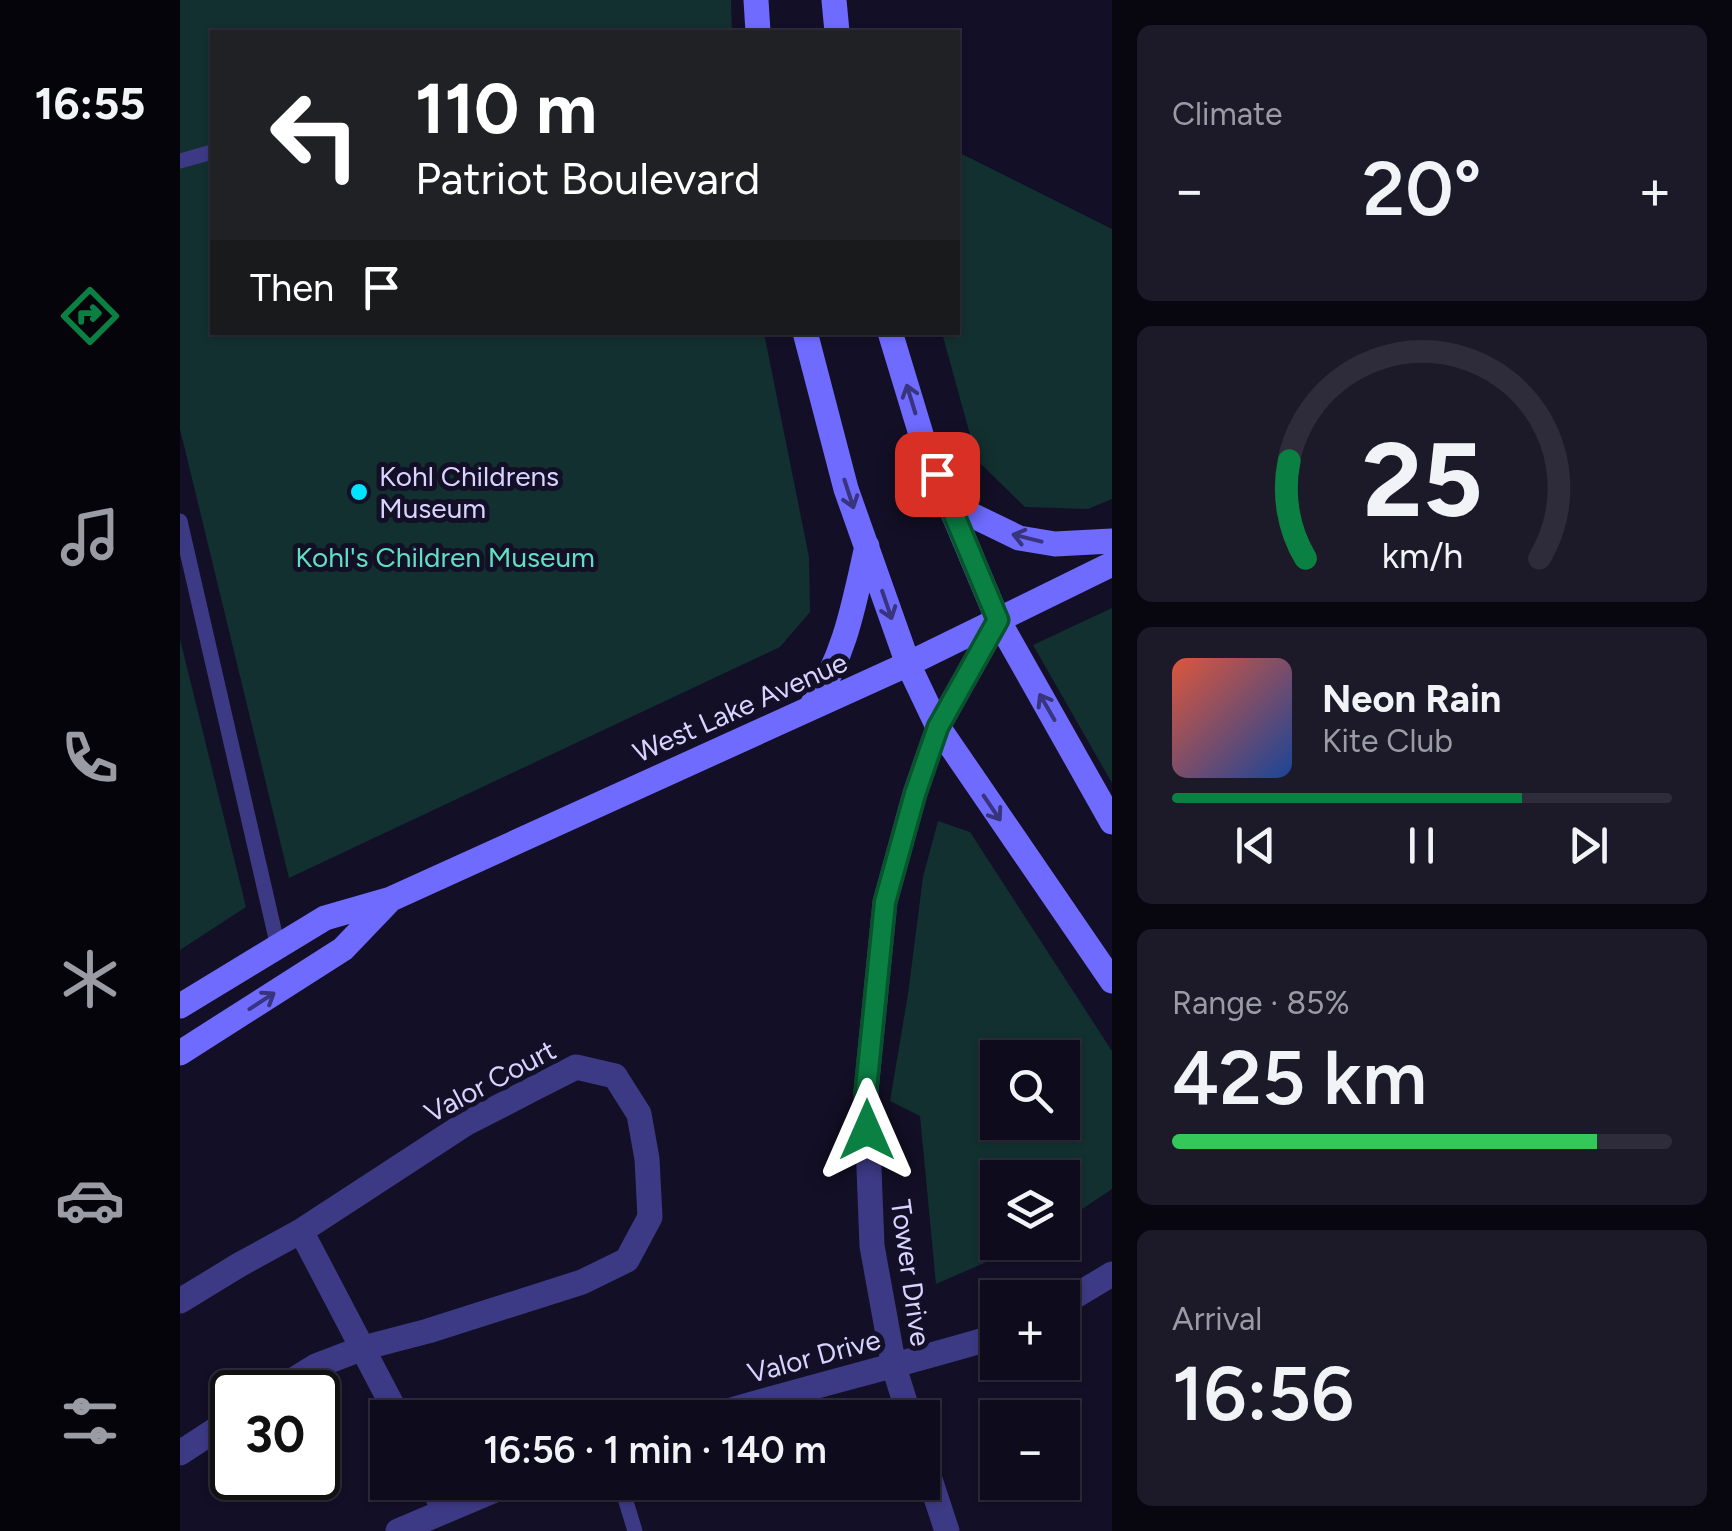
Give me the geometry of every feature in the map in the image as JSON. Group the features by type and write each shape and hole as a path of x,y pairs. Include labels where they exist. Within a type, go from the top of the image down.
{"main road":[{"path":"756,0 758,30"},
{"path":"834,0 838,30"},
{"path":"806,335 846,488 908,664 938,727 1112,982"},
{"path":"891,335 924,444 998,620 1112,822"},
{"path":"949,504 1019,538 1055,544 1112,541"},
{"path":"810,708 829,680 841,651 867,546"},
{"name":"West Lake Avenue","path":"180,1006 325,918 391,899 908,664 1112,564"},
{"name":"West Lake Avenue","path":"180,1053 343,949 391,899"}],"street":[{"name":"Tower Drive","path":"904,1400 894,1367 872,1246 866,1090 885,902 938,727 998,620"},
{"name":"Valor Court","path":"180,1301 300,1231 465,1124 576,1067 615,1076 639,1114 647,1160 650,1217 628,1260 582,1282 363,1348 310,1370"},
{"path":"300,1231 390,1400"},
{"path":"1080,1293 1112,1274"},
{"name":"Valor Drive","path":"765,1400 980,1341"},
{"path":"180,1453 210,1433"},
{"path":"439,1500 444,1510"},
{"path":"398,1531 469,1500"},
{"path":"937,1500 947,1531"}],"lane":[{"path":"180,162 210,153"},
{"path":"180,521 278,947"},
{"path":"626,1500 635,1531"}],"green space":[{"name":"Kohl's Children Museum","path":"180,0 731,0 732,30 210,30 210,335 764,335 809,557 810,612 780,647 289,878 180,429"},
{"path":"960,153 1112,229 1112,499 1088,509 1025,507 977,460 943,335 960,335"},
{"path":"1112,608 1112,783 1033,645"},
{"path":"180,639 246,907 180,950"},
{"path":"938,821 970,832 1112,1051 1112,1189 1080,1211 1080,1160 980,1160 980,1260 991,1260 936,1284 920,1116 890,1101 923,877"}],"place":[{"name":"Kohl Childrens Museum","path":"359,492"}],"route":[{"path":"867,1130 866,1090 885,902 938,727 998,620 937,474"}]}
